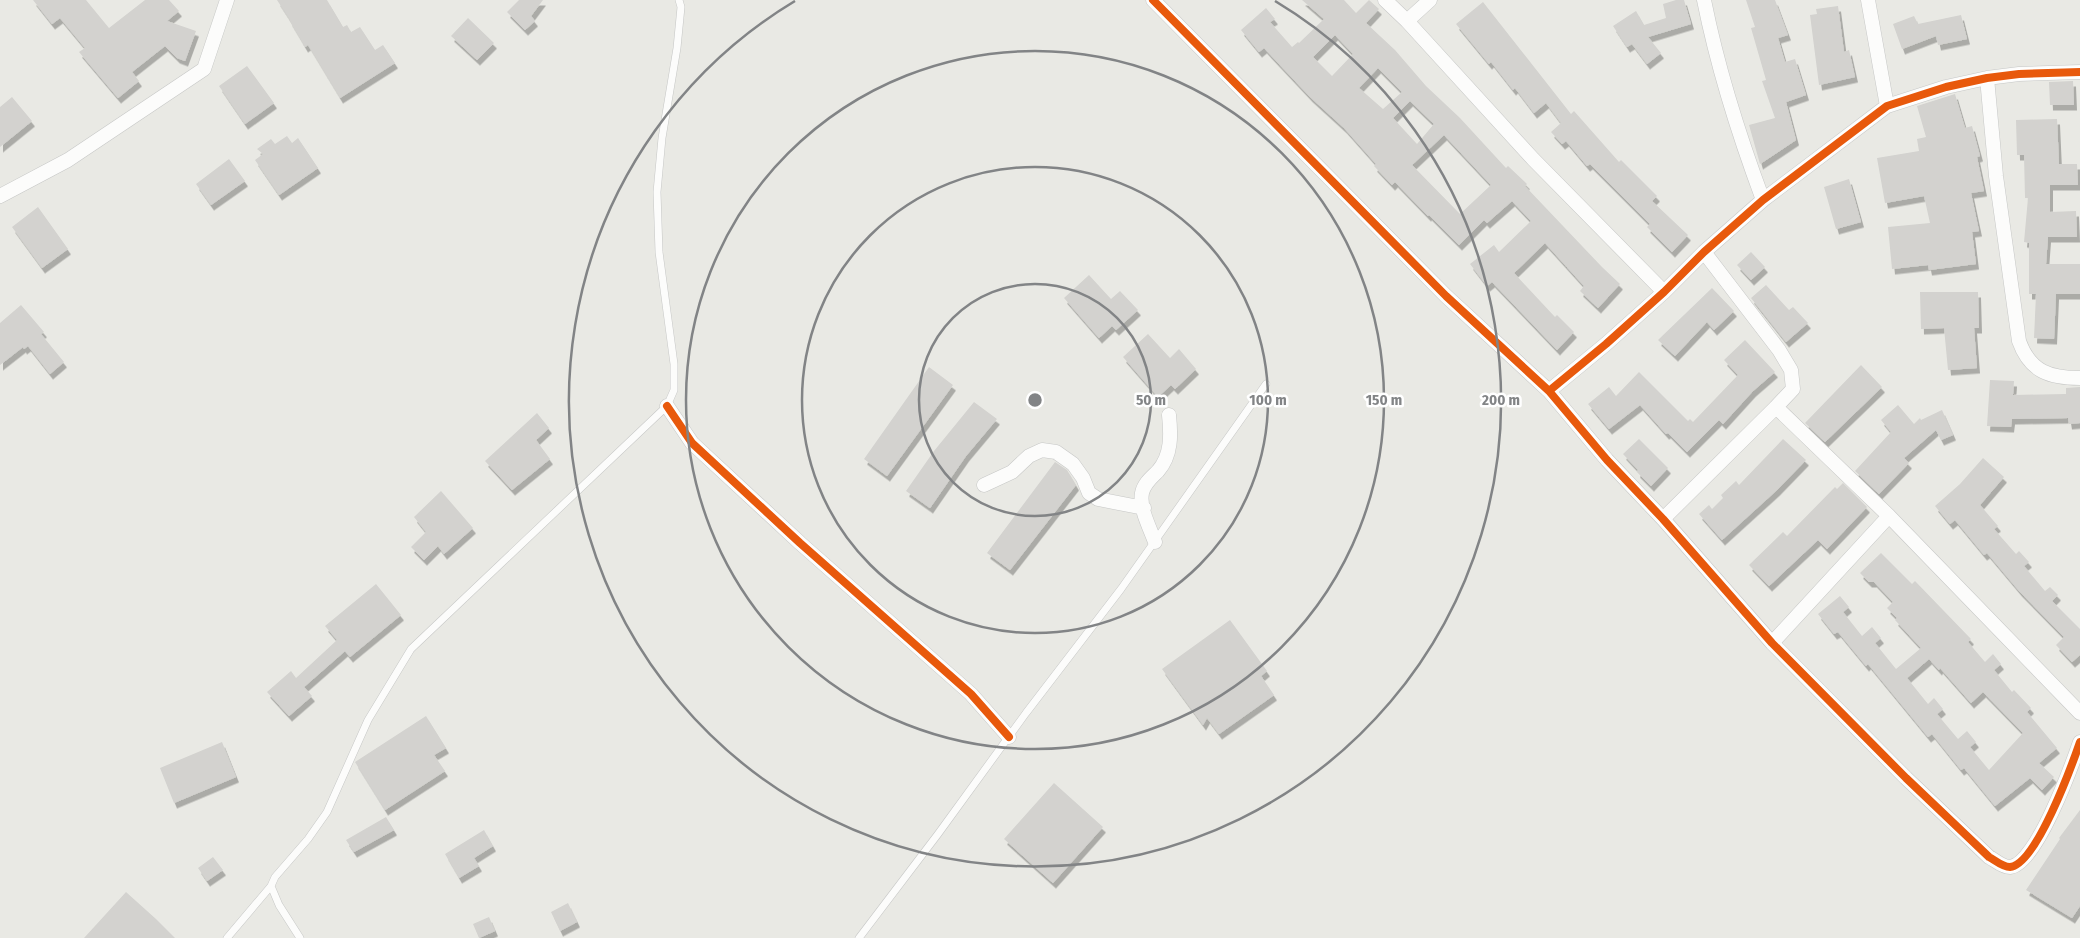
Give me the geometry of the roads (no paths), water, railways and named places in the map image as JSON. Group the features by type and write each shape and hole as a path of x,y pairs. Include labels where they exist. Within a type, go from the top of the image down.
{"street":[{"path":"0,196 68,160 204,69 227,0"},
{"path":"1153,0 1446,296 1549,391 1607,460 1663,519 1772,643 1906,778 1989,856 2009,867 2020,863 2050,817 2080,742"},
{"path":"1385,0 1407,21 1533,159 1664,292"},
{"path":"1407,21 1430,0"},
{"path":"1704,0 1713,43 1735,126 1762,200"},
{"path":"1868,0 1887,106"},
{"path":"1549,391 1606,344 1664,292 1704,252 1762,200 1887,106 1946,87 1987,78 2019,74 2080,72"},
{"path":"1987,78 1996,176 2020,341 2024,355 2044,373 2056,377 2080,378"},
{"path":"1663,519 1793,389 1792,370 1779,350 1704,252"},
{"path":"667,406 692,443 800,543 971,694 1009,737"},
{"path":"1776,407 1888,516 2080,712"},
{"path":"1155,542 1144,508 1142,493 1167,455 1171,438 1169,415"},
{"path":"984,484 1012,472 1029,456 1042,450 1056,452 1074,464 1089,492 1098,499 1144,508"},
{"path":"1772,643 1888,516"}],"lane":[{"path":"227,938 271,886 275,877 308,840 327,812 368,720 411,649 667,406 674,390 674,364 659,252 657,192 662,138 677,48 681,7 679,0"},
{"path":"859,938 1155,542 1266,384"},
{"path":"271,886 278,905 300,938"}]}
